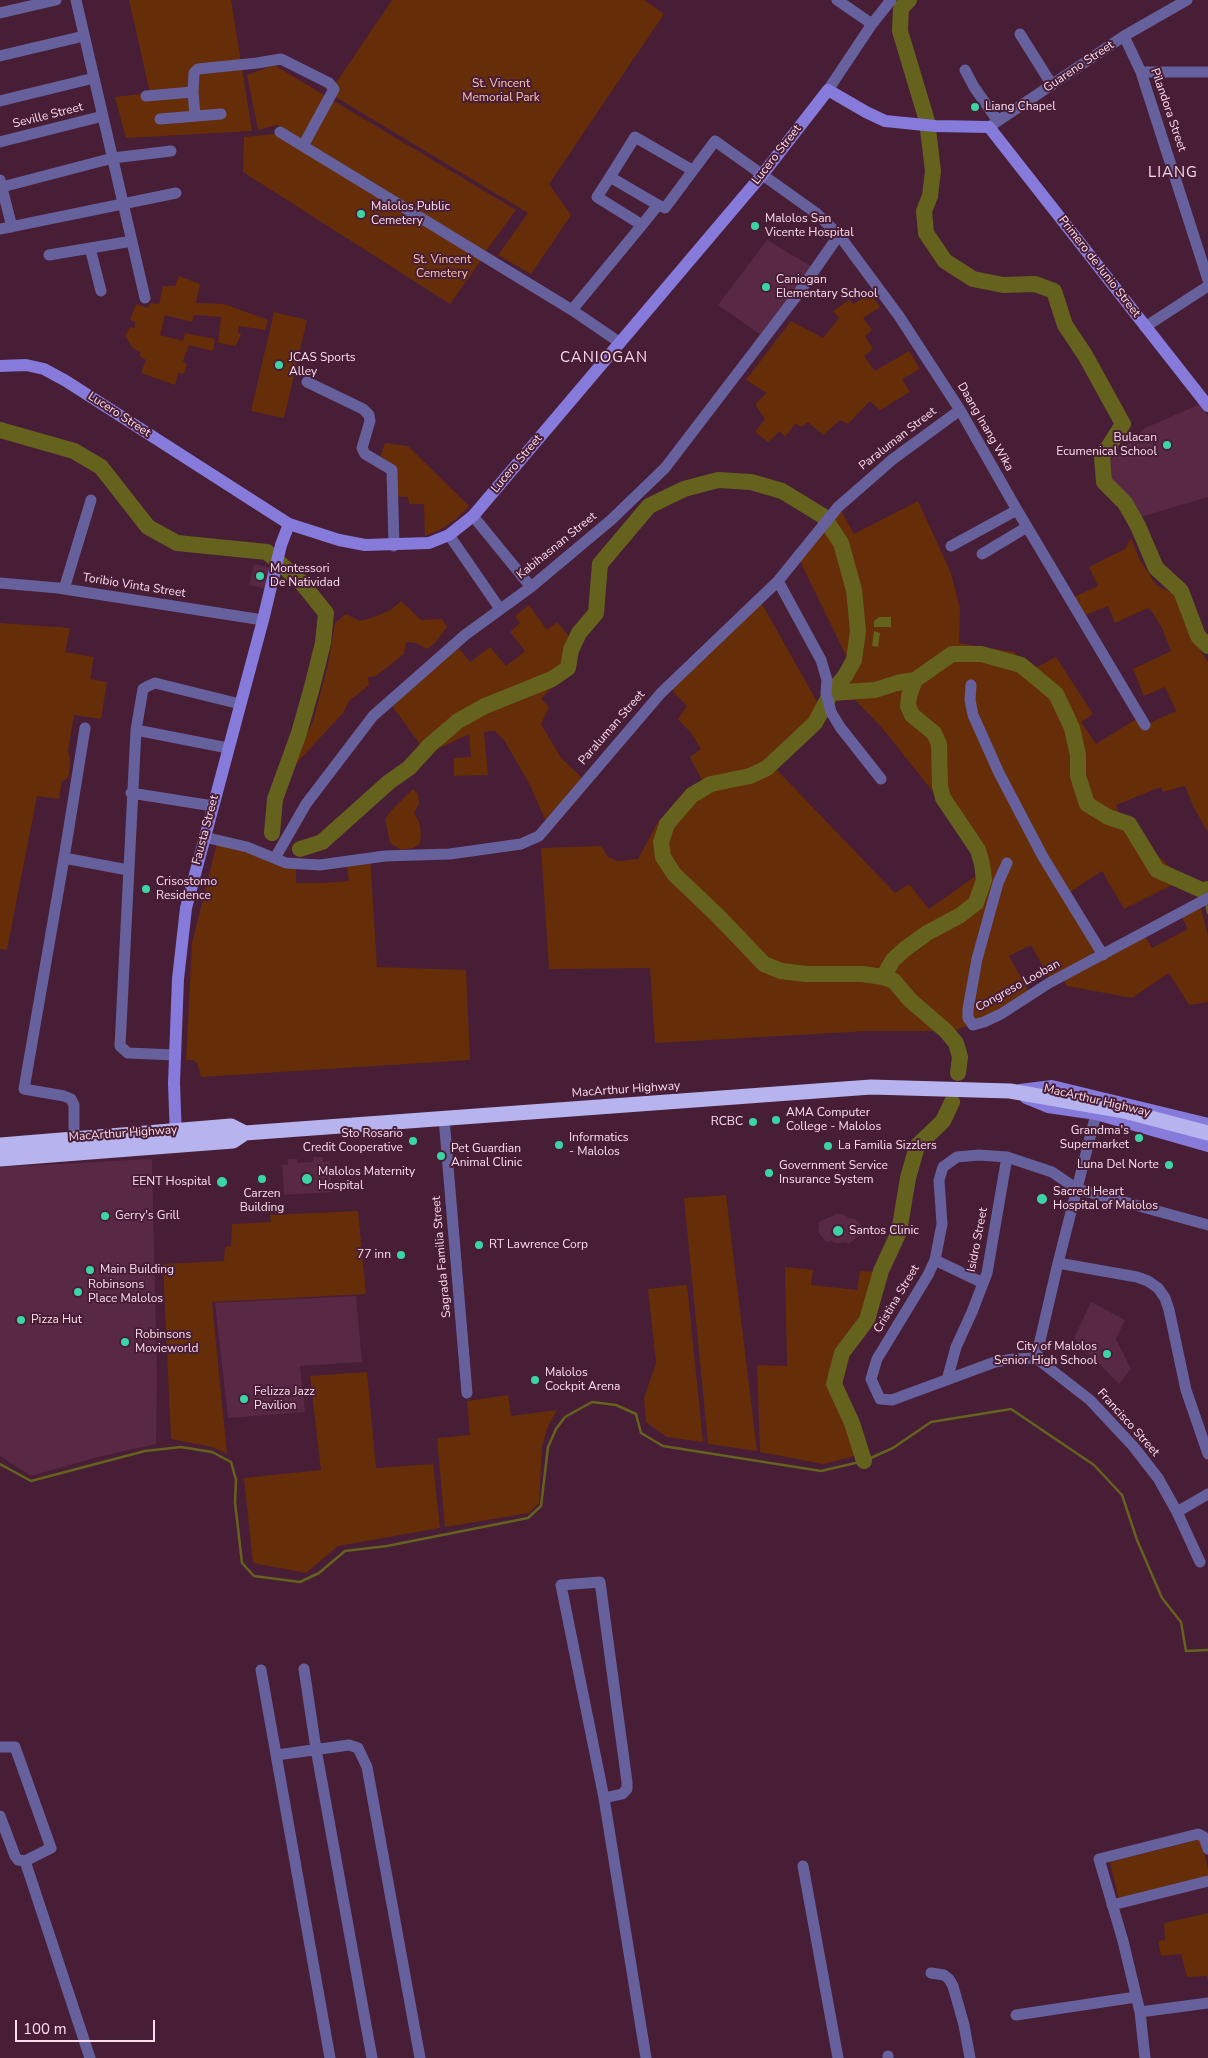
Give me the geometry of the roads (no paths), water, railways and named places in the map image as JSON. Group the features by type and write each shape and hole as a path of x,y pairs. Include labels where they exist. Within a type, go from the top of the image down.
{"highway":[{"name":"MacArthur Highway","path":"0,1145 10,1153 176,1138 231,1126 245,1133 844,1088 945,1088 1010,1091 1124,1111 1208,1133"},
{"name":"MacArthur Highway","path":"10,1153 74,1139 176,1138"}],"street":[{"path":"0,13 56,0"},
{"path":"76,0 145,298"},
{"path":"837,0 872,24"},
{"name":"Guareno Street","path":"994,124 1124,36 1187,0"},
{"name":"Lucero Street","path":"0,366 26,365 44,369 66,381 289,524 339,540 366,545 394,546 429,543 449,535 473,516 762,175 828,90 887,4"},
{"path":"1020,34 1052,85"},
{"path":"0,56 84,36"},
{"name":"Pilandora Street","path":"1124,36 1141,72 1208,280"},
{"path":"195,116 194,73 198,68 281,59 329,82 334,89 303,146"},
{"path":"828,90 885,121 935,126 994,124 965,70"},
{"path":"1141,72 1208,72"},
{"path":"0,101 94,78"},
{"path":"146,96 193,92"},
{"path":"160,119 221,114"},
{"name":"Seville Street","path":"0,142 103,116"},
{"name":"Primero de Junio Street","path":"994,124 1146,327 1208,406"},
{"path":"280,132 572,310 619,342"},
{"path":"610,177 664,208 692,170 635,137 596,197 642,225"},
{"name":"Daang Inang Wika","path":"692,170 715,141 816,213 839,235 899,316 960,410 1145,725"},
{"path":"12,226 1,184 113,158 171,152"},
{"path":"0,229 176,193"},
{"path":"572,310 658,205"},
{"name":"Kabihasnan Street","path":"275,858 306,804 373,716 443,654 531,587 611,520 665,468 794,298 839,235"},
{"path":"49,255 132,241"},
{"path":"90,248 101,291"},
{"path":"1146,327 1208,286"},
{"path":"307,382 363,409 369,415 370,421 362,448 365,454 392,470 394,546"},
{"name":"Paraluman Street","path":"204,837 247,847 286,863 320,865 385,856 450,854 521,844 539,836 661,693 778,581 838,506 893,459 960,410"},
{"path":"64,589 91,500"},
{"path":"951,546 1017,510"},
{"path":"473,516 531,587"},
{"name":"Fausta Street","path":"176,1138 175,1055 178,979 186,908 281,546 289,524"},
{"path":"982,554 1027,527"},
{"path":"449,535 500,609"},
{"path":"778,581 821,660 827,680 826,693 831,712 840,727 881,779"},
{"name":"Toribio Vinta Street","path":"0,583 64,589 263,620"},
{"path":"175,1055 128,1053 120,1046 131,793 136,730 144,689 155,684 240,704"},
{"path":"971,685 970,700 973,715 999,773 1043,857 1103,954"},
{"path":"74,1139 74,1105 71,1099 24,1089 85,728"},
{"path":"136,730 228,748"},
{"path":"131,793 213,806"},
{"path":"64,858 128,870"},
{"name":"Congreso Looban","path":"1007,862 998,883 976,959 968,1009 968,1018 973,1025 1001,1014 1050,983 1203,900"},
{"name":"MacArthur Highway","path":"1010,1091 1052,1086 1208,1124"},
{"name":"MacArthur Highway","path":"1010,1091 1048,1107 1096,1114 1208,1146"},
{"path":"947,1380 995,1362 1014,1358 1036,1358 1058,1262 1096,1114"},
{"name":"Sagrada Familia Street","path":"444,1118 467,1393"},
{"name":"Cristina Street","path":"947,1380 892,1400 880,1398 871,1379 877,1359 936,1260 942,1224 939,1180 943,1167 957,1157 979,1155 1007,1158"},
{"path":"1007,1158 1052,1172 1077,1188 1208,1225"},
{"name":"Isidro Street","path":"947,1380 956,1347 987,1273 1007,1158"},
{"path":"936,1260 983,1283"},
{"path":"1058,1262 1137,1276 1158,1288 1165,1298 1169,1310 1186,1390 1208,1454"},
{"name":"Francisco Street","path":"1036,1358 1090,1400 1133,1446 1158,1478 1178,1512 1200,1562"},
{"path":"1178,1512 1208,1494"},
{"path":"604,1798 622,1794 627,1789 627,1782 600,1582 561,1584 604,1798 646,2058"},
{"path":"304,1669 316,1749 372,2058"},
{"path":"261,1670 278,1755 330,2058"},
{"path":"278,1755 349,1745 358,1748 367,1767 420,2058"},
{"path":"0,1746 15,1748 50,1848 25,1861 18,1860 0,1816"},
{"path":"1145,2058 1140,2012 1099,1859 1198,1834 1204,1837 1208,1849"},
{"path":"25,1861 90,2058"},
{"path":"803,1866 838,2058"},
{"path":"1112,1905 1208,1881"},
{"path":"931,1973 944,1976 949,1979 953,1986 964,2025 970,2058"},
{"path":"1016,2015 1136,1997"},
{"path":"1140,2012 1208,2003"}],"waterway":[{"path":"909,0 901,8 900,31 927,121 933,171 930,196 924,211 926,233 945,261 973,279 1003,285 1035,284 1054,291 1065,325 1085,355 1123,424 1102,457 1104,482 1125,503 1138,526 1156,568 1181,591 1198,636 1208,646"},
{"path":"0,430 74,451 101,467 148,527 177,543 267,552 301,582 326,613 323,643 312,687 299,733 275,799 272,833"},
{"path":"300,849 322,842 389,782 409,768 430,745 458,721 485,706 552,679 568,668 571,650 579,633 596,613 600,564 649,506 684,489 718,480 751,482 782,491 823,516 841,543 854,590 858,631 854,660 845,676 831,693 875,690 915,680 952,654 981,654 1021,665 1056,694 1072,728 1078,755 1078,776 1087,804 1108,817 1129,824 1157,870 1204,891 1208,889"},
{"path":"883,977 893,960 905,949 927,933 959,916 976,903 984,880 978,850 943,798 940,786 939,744 934,733 912,715 908,706 909,696 915,680"},
{"path":"831,693 815,723 767,768 750,776 711,784 692,795 667,824 661,842 663,857 674,874 764,964 781,971 806,974 862,974 883,977 894,981 910,1000 946,1031 956,1043 960,1057 958,1073"},
{"path":"1204,891 1205,897"},
{"path":"1206,902 1208,913"},
{"path":"864,1461 852,1423 834,1384 842,1353 867,1320 881,1271 899,1232 908,1178 917,1146 943,1121 952,1102"},
{"path":"0,1464 31,1481 145,1451 181,1447 212,1452 231,1462 236,1480 235,1502 242,1563 254,1576 300,1582 319,1573 345,1551 387,1546 528,1518 541,1506 548,1447 556,1429 565,1417 592,1402 616,1405 636,1414 641,1433 663,1446 821,1471 864,1461 893,1448 931,1422 1011,1409 1094,1465 1122,1495 1137,1540 1162,1598 1181,1622 1186,1651 1208,1650"}],"place":[{"name":"Liang Chapel","path":"975,107"},
{"name":"Malolos Public Cemetery","path":"361,214"},
{"name":"Malolos San Vicente Hospital","path":"755,226"},
{"name":"Caniogan Elementary School","path":"766,287"},
{"name":"JCAS Sports Alley","path":"279,365"},
{"name":"Bulacan Ecumenical School","path":"1167,445"},
{"name":"Montessori De Natividad","path":"260,576"},
{"name":"Crisostomo Residence","path":"146,889"},
{"name":"AMA Computer College - Malolos","path":"776,1120"},
{"name":"RCBC","path":"753,1122"},
{"name":"Grandma's Supermarket","path":"1139,1138"},
{"name":"Sto Rosario Credit Cooperative","path":"413,1141"},
{"name":"Informatics - Malolos","path":"559,1145"},
{"name":"La Familia Sizzlers","path":"828,1146"},
{"name":"Pet Guardian Animal Clinic","path":"441,1156"},
{"name":"Luna Del Norte","path":"1169,1165"},
{"name":"Government Service Insurance System","path":"769,1173"},
{"name":"Carzen Building","path":"262,1179"},
{"name":"Malolos Maternity Hospital","path":"307,1179"},
{"name":"EENT Hospital","path":"222,1182"},
{"name":"Sacred Heart Hospital of Malolos","path":"1042,1199"},
{"name":"Gerry's Grill","path":"105,1216"},
{"name":"Santos Clinic","path":"838,1231"},
{"name":"RT Lawrence Corp","path":"479,1245"},
{"name":"77 inn","path":"401,1255"},
{"name":"Main Building","path":"90,1270"},
{"name":"Robinsons Place Malolos","path":"78,1292"},
{"name":"Pizza Hut","path":"21,1320"},
{"name":"Robinsons Movieworld","path":"125,1342"},
{"name":"City of Malolos Senior High School","path":"1107,1354"},
{"name":"Malolos Cockpit Arena","path":"535,1380"},
{"name":"Felizza Jazz Pavilion","path":"244,1399"}],"district":[{"name":"LIANG","path":"1173,173"},
{"name":"CANIOGAN","path":"604,358"}],"park label":[{"name":"St. Vincent Memorial Park","path":"501,91"},
{"name":"St. Vincent Cemetery","path":"442,267"}]}
